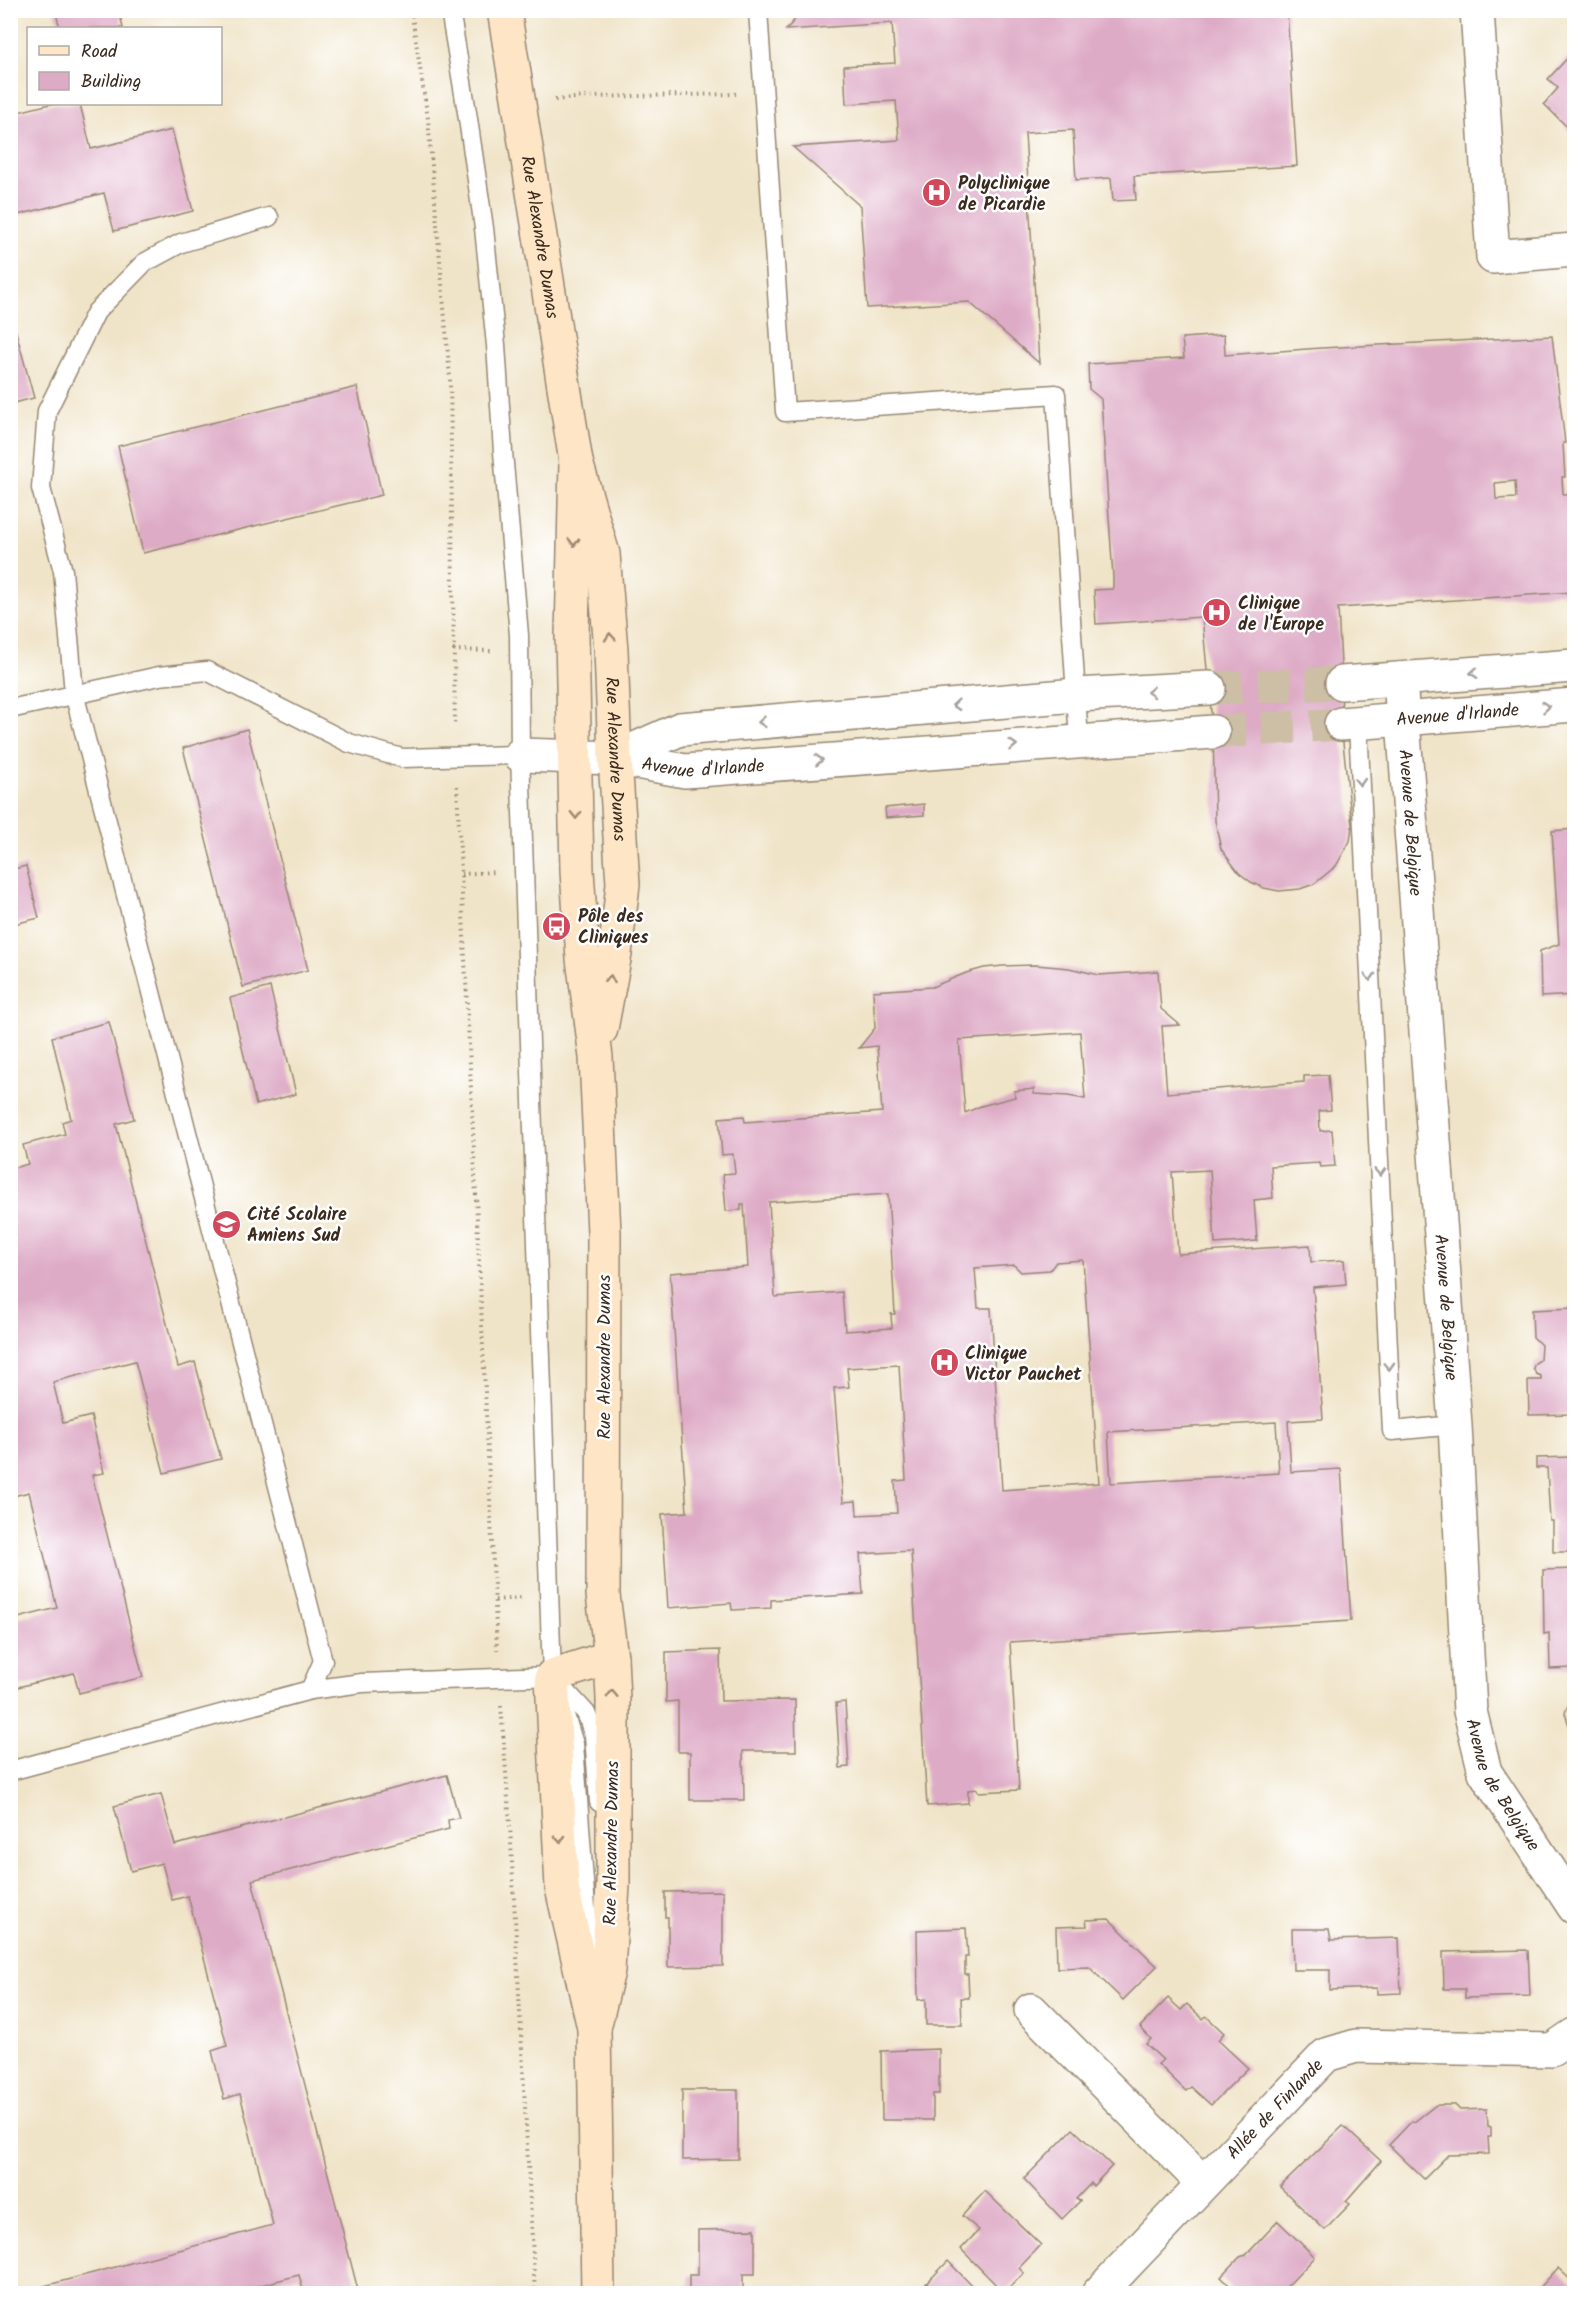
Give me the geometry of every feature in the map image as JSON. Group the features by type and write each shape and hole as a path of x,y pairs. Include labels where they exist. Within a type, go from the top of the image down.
{"street":[{"name":"Rue Alexandre Dumas","path":"504,10 576,462 603,554 611,650 623,884 615,954 596,1057"},
{"path":"1477,10 1493,257 1575,250"},
{"name":"Rue Alexandre Dumas","path":"576,462 572,636 577,882 583,959 596,1057 604,1233 603,1595 611,1657 613,1885 608,1971 594,2028"},
{"path":"1342,683 1575,666"},
{"name":"Avenue de Belgique","path":"1400,679 1455,1425 1470,1711 1485,1772 1573,1900"},
{"name":"Avenue d'Irlande","path":"615,759 680,729 1076,695 1209,688"},
{"name":"Avenue d'Irlande","path":"1349,724 1575,705"},
{"name":"Avenue d'Irlande","path":"615,759 685,771 1079,740 1213,732"},
{"path":"520,755 615,759"},
{"path":"552,1676 611,1657"},
{"name":"Rue Alexandre Dumas","path":"552,1676 562,1888 594,2028 597,2294"},
{"path":"1031,2010 1202,2182"},
{"name":"Allée de Finlande","path":"1098,2294 1202,2182 1326,2055 1356,2046 1552,2050 1575,2035"}],"lane":[{"path":"450,10 484,228 496,345 504,474 519,635 520,755 552,1676 586,1713 594,1735 598,1799 613,1836"},
{"path":"758,10 786,412 1056,394 1079,740"},
{"path":"269,217 181,243 144,263 96,312 47,411 41,488 63,572 74,693 323,1660 310,1690"},
{"path":"10,709 159,676 207,670 349,744 402,758 520,755"},
{"path":"1349,724 1392,1431 1455,1425"},
{"path":"10,1771 310,1690 362,1683 552,1676"}],"path":[{"path":"411,10 428,118 450,378 456,757 498,1677 510,1825 535,2294"},
{"path":"552,100 585,97 764,93"}],"building":[{"path":"55,10 119,10 123,27 60,27"},
{"name":"Polyclinique de Picardie","path":"803,10 1287,10 1297,166 1134,176 1136,200 1113,201 1111,178 1076,180 1073,130 1025,133 1039,363 969,302 867,308 860,206 793,147 899,140 896,101 846,104 844,66 895,63 892,23 786,30"},
{"path":"1574,51 1574,131 1568,131 1544,104 1558,88 1548,79"},
{"path":"46,105 80,105 91,149 172,130 193,211 114,231 104,193 10,217 10,114"},
{"path":"10,310 34,398 10,404"},
{"name":"Clinique de l'Europe","path":"1224,335 1225,355 1552,336 1565,443 1563,443 1565,477 1562,477 1563,494 1574,494 1574,592 1338,608 1342,683 1341,724 1352,826 1350,841 1336,866 1314,884 1300,889 1279,891 1251,882 1239,873 1221,849 1215,821 1213,732 1202,617 1096,624 1094,590 1113,589 1113,577 1101,399 1089,389 1088,364 1184,358 1182,338","holes":["1515,481 1516,498 1496,499 1495,483"]},
{"path":"357,387 382,495 143,553 118,446"},
{"path":"247,729 308,970 243,987 183,748"},
{"path":"924,804 924,815 886,818 885,808"},
{"path":"1574,829 1574,995 1541,997 1540,951 1559,944 1552,831"},
{"path":"26,866 39,918 10,925 10,870"},
{"path":"1036,965 1069,968 1099,975 1158,971 1161,1009 1180,1025 1162,1026 1167,1093 1304,1082 1304,1076 1328,1075 1331,1110 1319,1111 1320,1131 1332,1130 1335,1166 1320,1167 1319,1163 1271,1166 1273,1198 1254,1200 1257,1241 1215,1244 1210,1170 1172,1172 1178,1254 1310,1245 1311,1262 1344,1260 1346,1284 1313,1287 1323,1419 1288,1421 1291,1472 1341,1469 1351,1621 1010,1642 1019,1790 978,1792 977,1789 968,1790 968,1803 927,1806 911,1551 860,1554 863,1594 771,1600 771,1608 732,1610 731,1603 668,1608 662,1514 687,1512 670,1273 748,1267 744,1204 741,1204 741,1210 726,1211 723,1174 735,1173 733,1154 722,1155 719,1118 744,1116 745,1122 882,1112 877,1046 859,1048 875,1028 873,991 932,987 966,973 1003,966","holes":["1080,1032 1085,1099 1034,1094 1034,1089 1014,1091 1015,1097 965,1113 959,1040","888,1194 895,1314 891,1314 892,1328 845,1331 842,1292 775,1297 769,1202","1083,1260 1099,1483 1002,1490 991,1308 978,1308 975,1268 1014,1265 1021,1272 1050,1270 1056,1262","899,1365 906,1480 895,1481 897,1513 857,1515 856,1501 843,1502 834,1388 849,1387 847,1368","1276,1422 1279,1473 1111,1483 1108,1432"]},
{"path":"270,987 296,1094 256,1105 230,998"},
{"path":"10,1011 16,1030 10,1032"},
{"path":"109,1022 134,1119 116,1124 178,1367 195,1362 221,1459 164,1473 135,1361 53,1382 63,1423 91,1416 104,1473 92,1475 143,1677 79,1693 74,1673 10,1689 10,1620 57,1608 29,1492 10,1497 10,1169 28,1164 23,1145 65,1134 62,1122 71,1119 52,1037"},
{"path":"1574,1308 1574,1414 1529,1415 1528,1380 1541,1380 1541,1376 1536,1374 1533,1368 1540,1360 1541,1345 1533,1337 1532,1310"},
{"path":"1574,1457 1574,1552 1553,1552 1553,1521 1550,1521 1547,1468 1536,1468 1536,1458"},
{"path":"1574,1569 1574,1668 1550,1669 1549,1633 1544,1634 1543,1570"},
{"path":"720,1650 721,1701 795,1700 796,1751 743,1751 744,1800 690,1800 690,1752 678,1752 678,1701 666,1702 666,1652"},
{"path":"845,1702 849,1767 840,1768 836,1703"},
{"path":"1574,1703 1574,1731 1570,1729 1565,1713 1568,1705"},
{"path":"447,1775 459,1818 448,1820 449,1829 252,1880 359,2294 304,2294 299,2275 227,2294 14,2294 273,2225 240,2094 224,2099 212,2051 227,2046 188,1896 172,1900 162,1863 131,1871 114,1806 161,1794 175,1845"},
{"path":"723,1891 723,1966 668,1967 668,1917 665,1917 665,1892"},
{"path":"1109,1919 1157,1966 1123,2000 1089,1967 1057,1968 1056,1927 1087,1926 1086,1920"},
{"path":"966,1928 968,1957 965,1957 965,1974 968,1974 969,1998 961,1998 962,2025 926,2025 926,1999 918,2000 917,1930"},
{"path":"1292,1929 1329,1929 1331,1940 1399,1938 1401,1993 1377,1994 1377,1988 1330,1990 1330,1970 1293,1970"},
{"path":"1528,1950 1530,1996 1465,1998 1465,1989 1444,1989 1443,1952"},
{"path":"1168,1998 1181,2010 1187,2004 1203,2019 1206,2016 1224,2033 1218,2040 1248,2068 1211,2105 1191,2087 1186,2091 1158,2064 1163,2060 1146,2044 1151,2039 1140,2027"},
{"path":"939,2049 939,2094 933,2094 933,2120 882,2120 881,2051"},
{"path":"682,2090 738,2090 738,2159 682,2160"},
{"path":"1436,2105 1455,2105 1460,2110 1487,2109 1488,2126 1491,2127 1491,2137 1488,2137 1489,2154 1448,2155 1424,2179 1389,2145 1412,2121 1414,2122"},
{"path":"1343,2126 1381,2161 1346,2201 1350,2204 1325,2230 1280,2187"},
{"path":"1073,2129 1112,2166 1093,2186 1091,2183 1076,2199 1080,2201 1062,2219 1024,2179"},
{"path":"985,2191 1041,2245 1019,2268 1024,2273 1004,2293 961,2249 979,2230 962,2216"},
{"path":"1278,2221 1315,2257 1280,2294 1238,2294 1221,2277 1240,2257 1246,2255"},
{"path":"755,2229 755,2274 743,2274 743,2294 689,2294 689,2275 698,2275 698,2230"},
{"path":"948,2261 980,2294 916,2294"},
{"path":"1558,2268 1574,2283 1574,2294 1534,2294"}],"tunnel":[{"path":"1209,688 1342,683"},
{"path":"1213,732 1341,724"}],"place":[{"name":"Polyclinique de Picardie","path":"937,193"},
{"name":"Clinique de l'Europe","path":"1217,613"},
{"name":"Pôle des Cliniques","path":"557,926"},
{"name":"Cité Scolaire Amiens Sud","path":"226,1224"},
{"name":"Clinique Victor Pauchet","path":"944,1363"}]}
